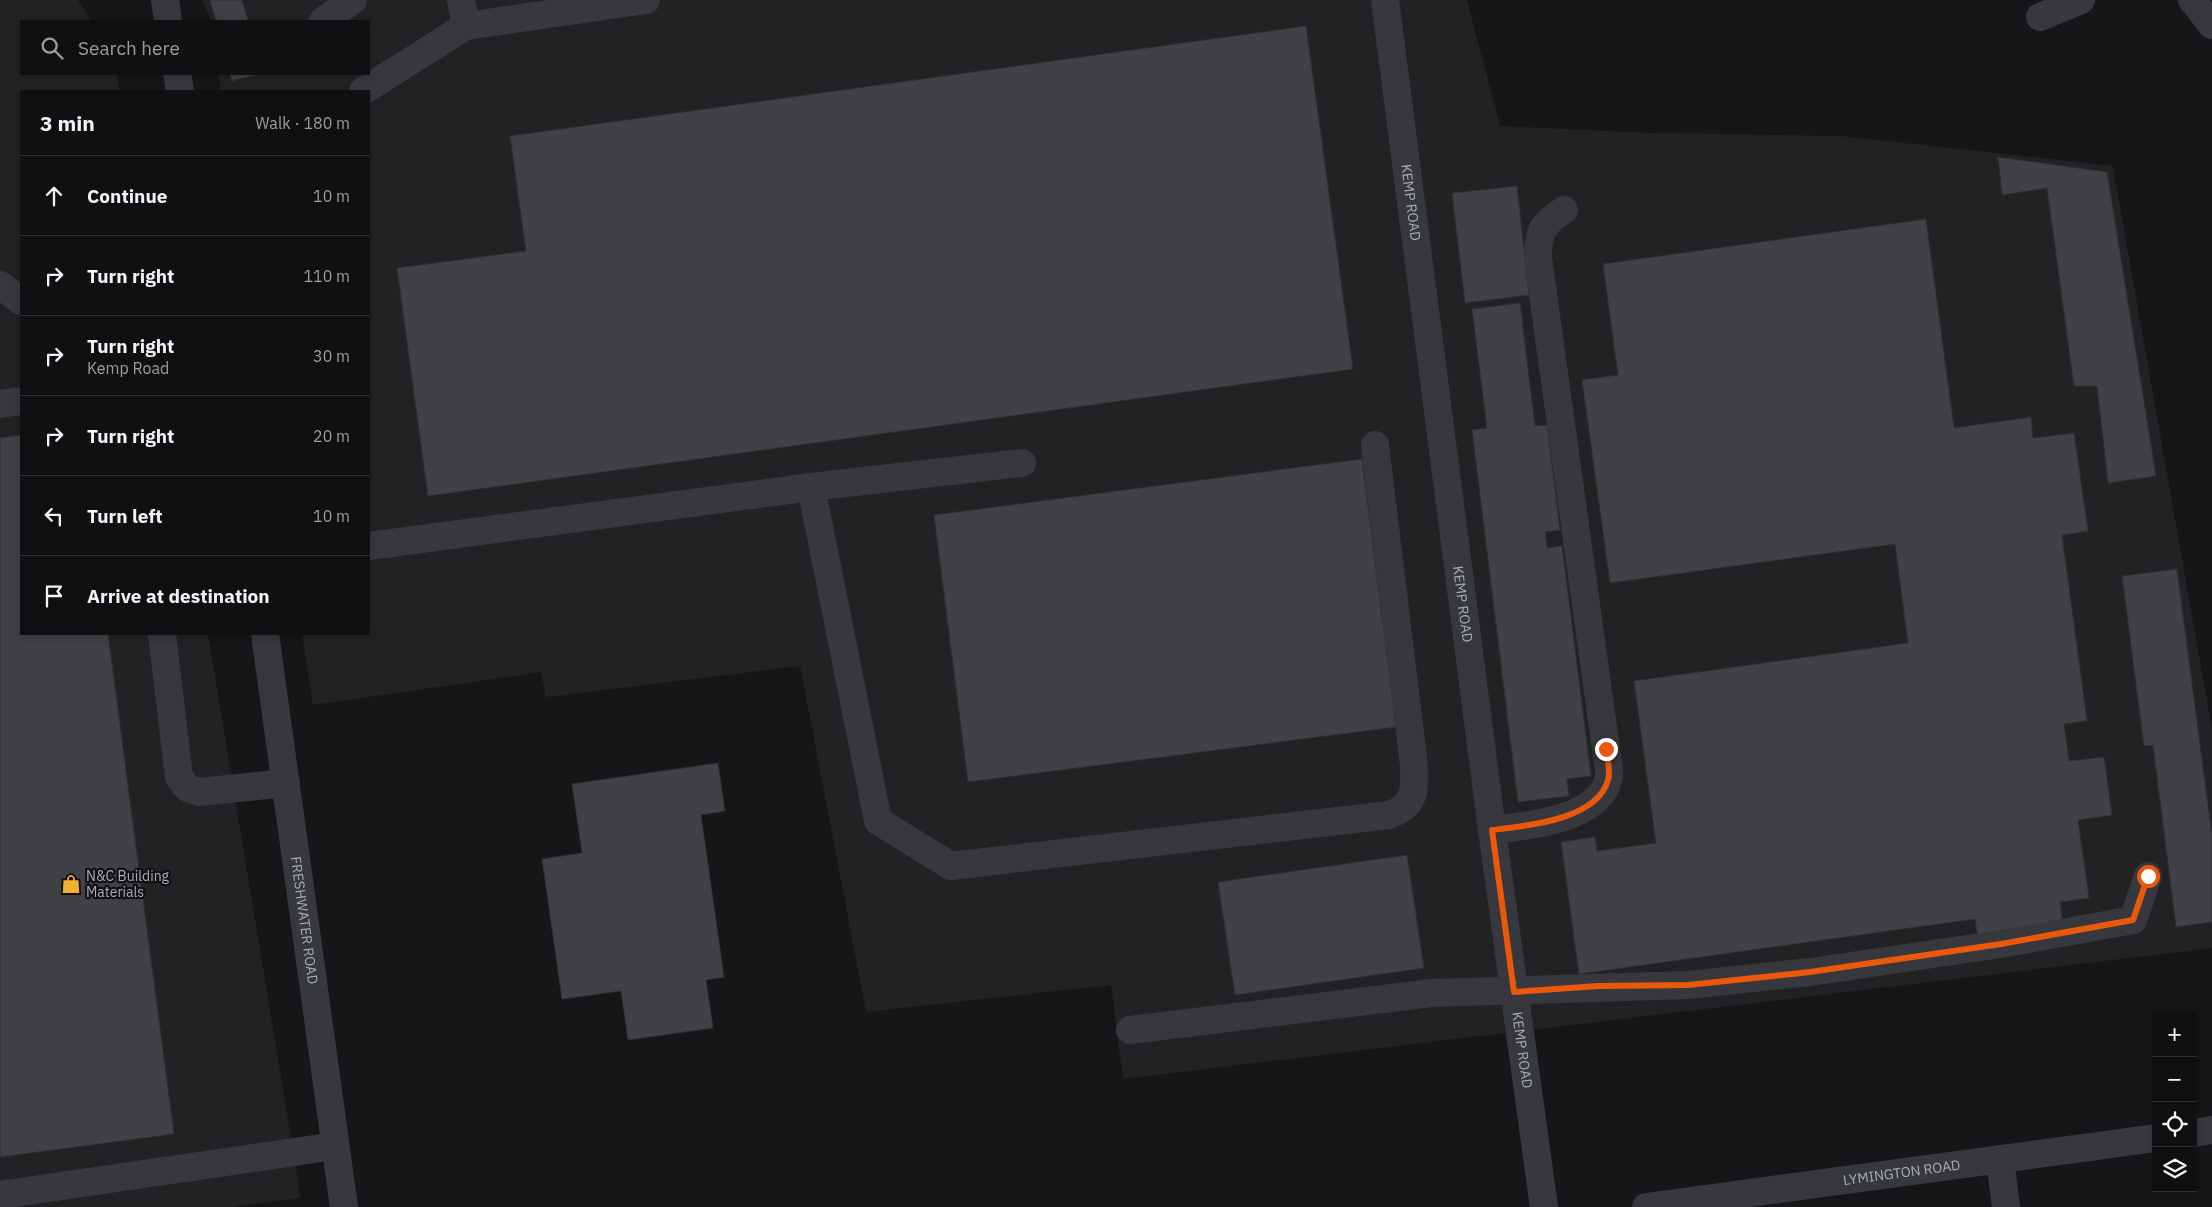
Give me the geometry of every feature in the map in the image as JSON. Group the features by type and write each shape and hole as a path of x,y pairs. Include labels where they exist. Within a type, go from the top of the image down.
{"street":[{"path":"165,0 168,20"},
{"path":"324,20 353,0"},
{"path":"364,90 463,13 646,0"},
{"name":"KEMP ROAD","path":"1385,0 1492,830 1544,1207"},
{"path":"2040,17 2081,0"},
{"path":"2192,0 2212,25"},
{"path":"177,75 180,90"},
{"path":"1492,830 1540,824 1578,812 1596,800 1608,780 1606,749 1538,258 1538,242 1542,231 1548,220 1564,210"},
{"path":"0,285 20,300"},
{"path":"0,404 20,401"},
{"path":"811,487 878,821 951,866 1388,815 1402,810 1411,800 1415,785 1414,766 1375,445"},
{"path":"370,546 811,487 1022,463"},
{"path":"162,635 179,777 187,788 199,792 286,783"},
{"name":"FRESHWATER ROAD","path":"265,635 344,1207"},
{"path":"1130,1030 1432,993 1514,992 1589,987 1688,985 1772,976 2048,935 2133,920 2148,876"},
{"path":"2197,1132 2212,1130"},
{"name":"LYMINGTON ROAD","path":"1646,1207 2152,1139"},
{"path":"0,1194 335,1146"},
{"path":"2000,1159 2006,1207"}],"shaded area":[{"path":"0,0 78,0 90,20 20,20 20,75 117,75 120,90 20,90 20,635 208,635 301,1198 232,1207 0,1207"},
{"path":"202,0 1467,0 1500,126 1651,133 1840,136 2113,166 2212,729 2212,948 1123,1079 1111,985 866,1012 800,666 546,697 541,672 313,705 302,635 370,635 370,90 221,90 218,75 370,75 370,20 211,20"}],"building":[{"path":"210,0 242,0 248,20 216,20"},
{"path":"1306,26 1353,369 428,496 397,268 526,251 510,136"},
{"path":"230,75 255,75 232,81"},
{"path":"1998,157 2107,172 2156,476 2108,483 2097,386 2074,386 2047,188 2002,195"},
{"path":"1517,186 1529,295 1465,303 1452,193"},
{"path":"1926,219 1954,428 2031,417 2033,438 2074,433 2088,531 2062,535 2087,721 2064,724 2069,761 2104,757 2112,815 2078,820 2089,898 2060,902 2063,927 1978,939 1975,919 1579,974 1561,842 1595,837 1597,851 1656,843 1634,681 1908,643 1895,544 1610,583 1582,380 1618,375 1603,264"},
{"path":"1520,303 1535,426 1547,425 1560,530 1545,532 1547,548 1562,546 1591,776 1567,779 1569,796 1518,802 1472,430 1487,428 1472,309"},
{"name":"N&C Building Materials","path":"20,435 20,635 108,635 174,1134 0,1157 0,438"},
{"path":"1362,459 1396,727 968,782 934,515"},
{"path":"2177,569 2212,836 2212,922 2176,927 2153,745 2144,746 2122,576"},
{"path":"718,763 725,811 701,815 724,977 706,980 713,1028 628,1040 621,991 562,999 542,859 582,853 572,784"},
{"path":"1407,855 1424,968 1235,995 1218,882"}],"place":[{"name":"N&C Building Materials","path":"71,884"}],"route":[{"path":"1606,749 1608,780 1596,800 1578,812 1540,824 1492,830 1514,992 1598,986 1688,985 1810,972 2001,944 2133,920 2148,876"}]}
